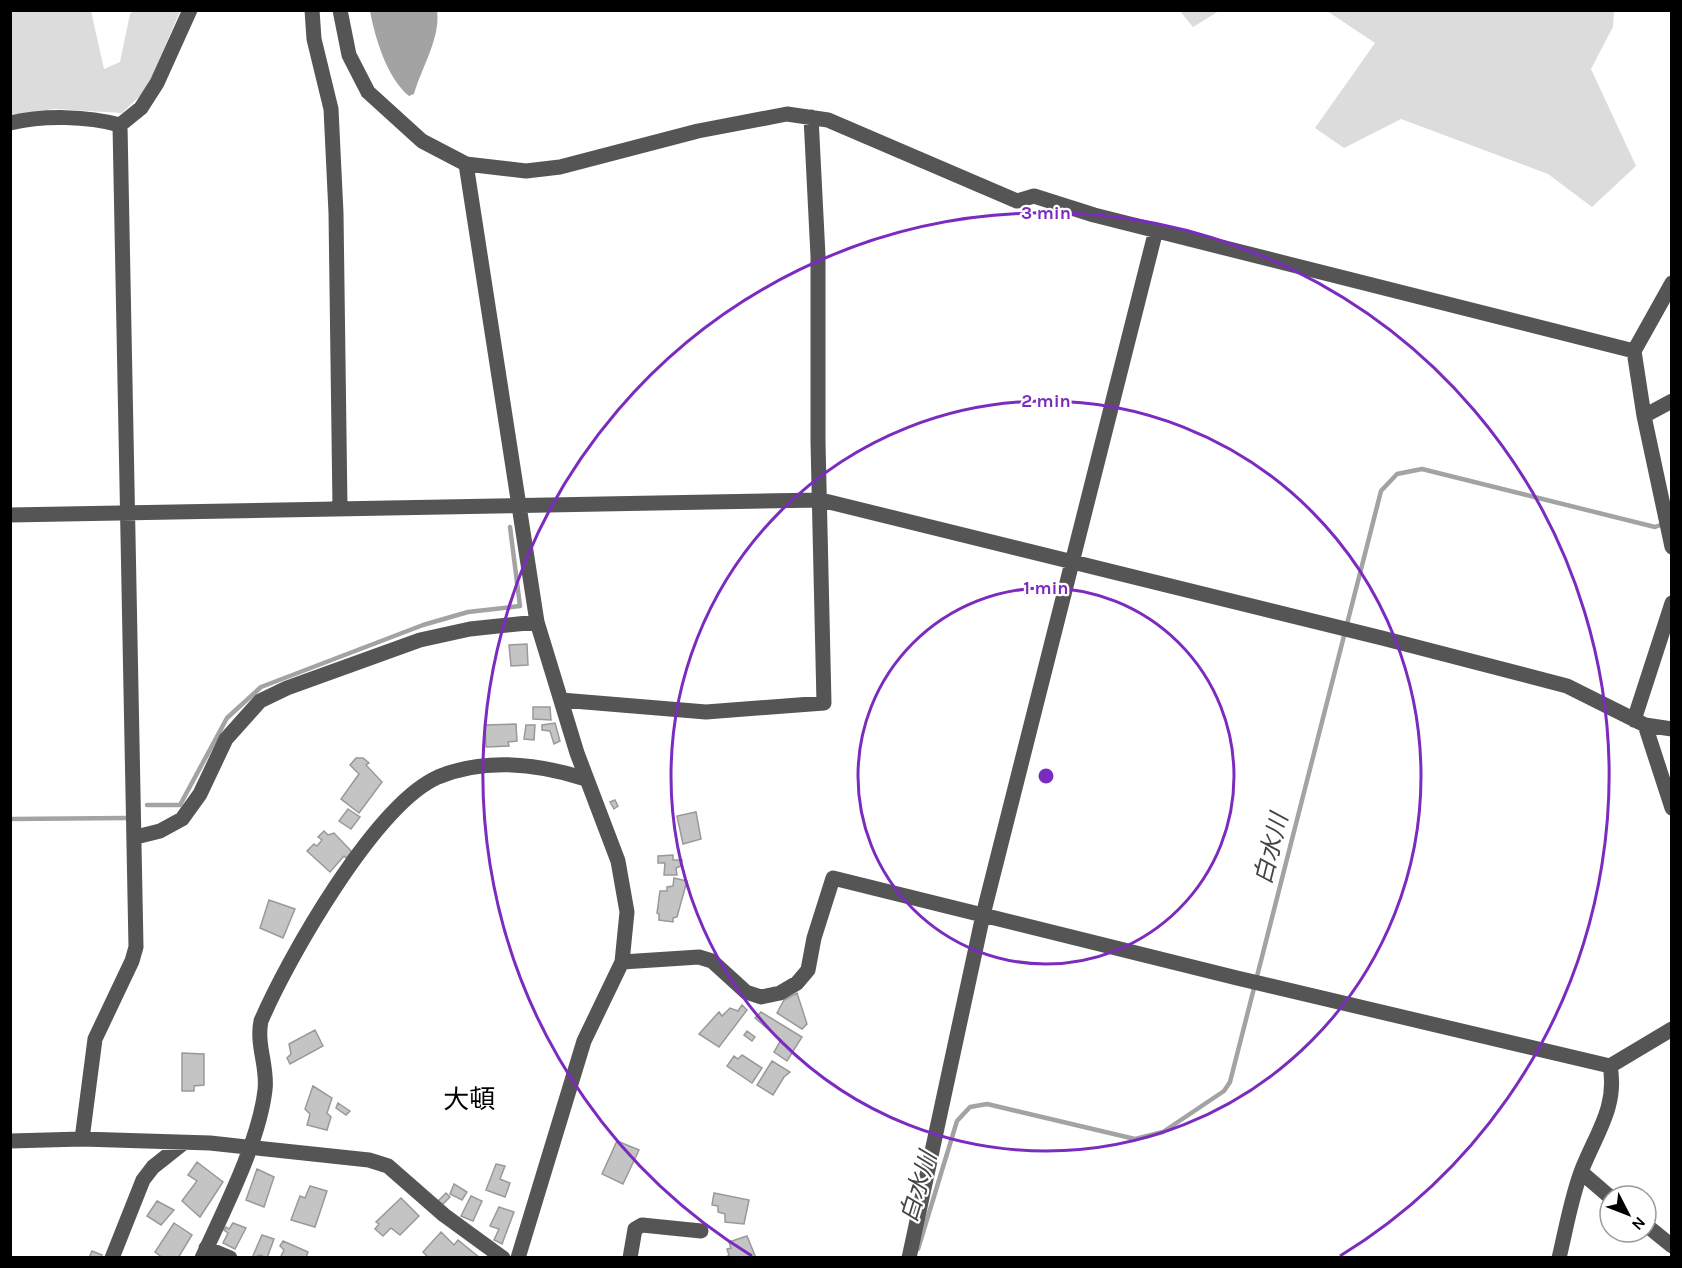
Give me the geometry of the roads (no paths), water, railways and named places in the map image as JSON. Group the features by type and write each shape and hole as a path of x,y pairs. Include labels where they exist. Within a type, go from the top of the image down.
{"street":[{"path":"120,125 141,108 157,82 190,10"},
{"path":"312,10 314,39 331,109 336,213 340,508"},
{"path":"340,10 350,55 368,92 422,141 466,164 526,171 560,167 698,131 787,114 811,117 848,128 1017,201 1034,196 1094,215 1634,351"},
{"path":"561,700 706,712 824,703 818,442 818,256 811,117"},
{"path":"10,123 24,120 99,119 120,125"},
{"path":"82,1139 95,1039 132,961 136,947 136,837 120,125"},
{"path":"466,164 537,622 586,779 609,834 624,886 627,934 622,962 584,1041 518,1257"},
{"path":"909,1257 983,915 1156,230"},
{"path":"1671,283 1634,351 1644,416 1671,539"},
{"path":"1644,416 1671,401"},
{"path":"10,515 821,500 1567,686 1586,693 1640,722 1671,729"},
{"path":"1671,603 1640,722 1671,808"},
{"path":"136,837 160,831 187,814 200,794 226,739 260,701 286,688 420,640 470,629 537,622"},
{"path":"230,1257 204,1253 250,1147 266,1087 259,1033 264,1014 333,889 416,790 438,777 499,765 549,767 586,779"},
{"path":"622,962 699,957 712,961 746,992 761,997 780,993 798,984 808,970 814,938 833,878 1610,1066 1671,1029"},
{"path":"1559,1257 1581,1172 1609,1106 1613,1084 1610,1066"},
{"path":"10,1141 82,1139 250,1147 340,1159 369,1160 388,1166 451,1221 503,1257"},
{"path":"112,1257 143,1180 153,1167 182,1144"},
{"path":"1581,1172 1598,1187"},
{"path":"630,1257 633,1236 636,1229 642,1225 701,1231"},
{"path":"1658,1235 1671,1246"}],"waterway":[{"name":"白水川","path":"918,1249 957,1121 970,1107 987,1104 1135,1139 1163,1132 1224,1091 1230,1082 1381,491 1397,474 1422,469 1655,527 1663,524"},
{"path":"147,805 180,805 227,718 261,687 423,625 468,612 520,606 510,527"},
{"path":"10,819 126,818"}],"district":[{"name":"大頓","path":"469,1099"}]}
